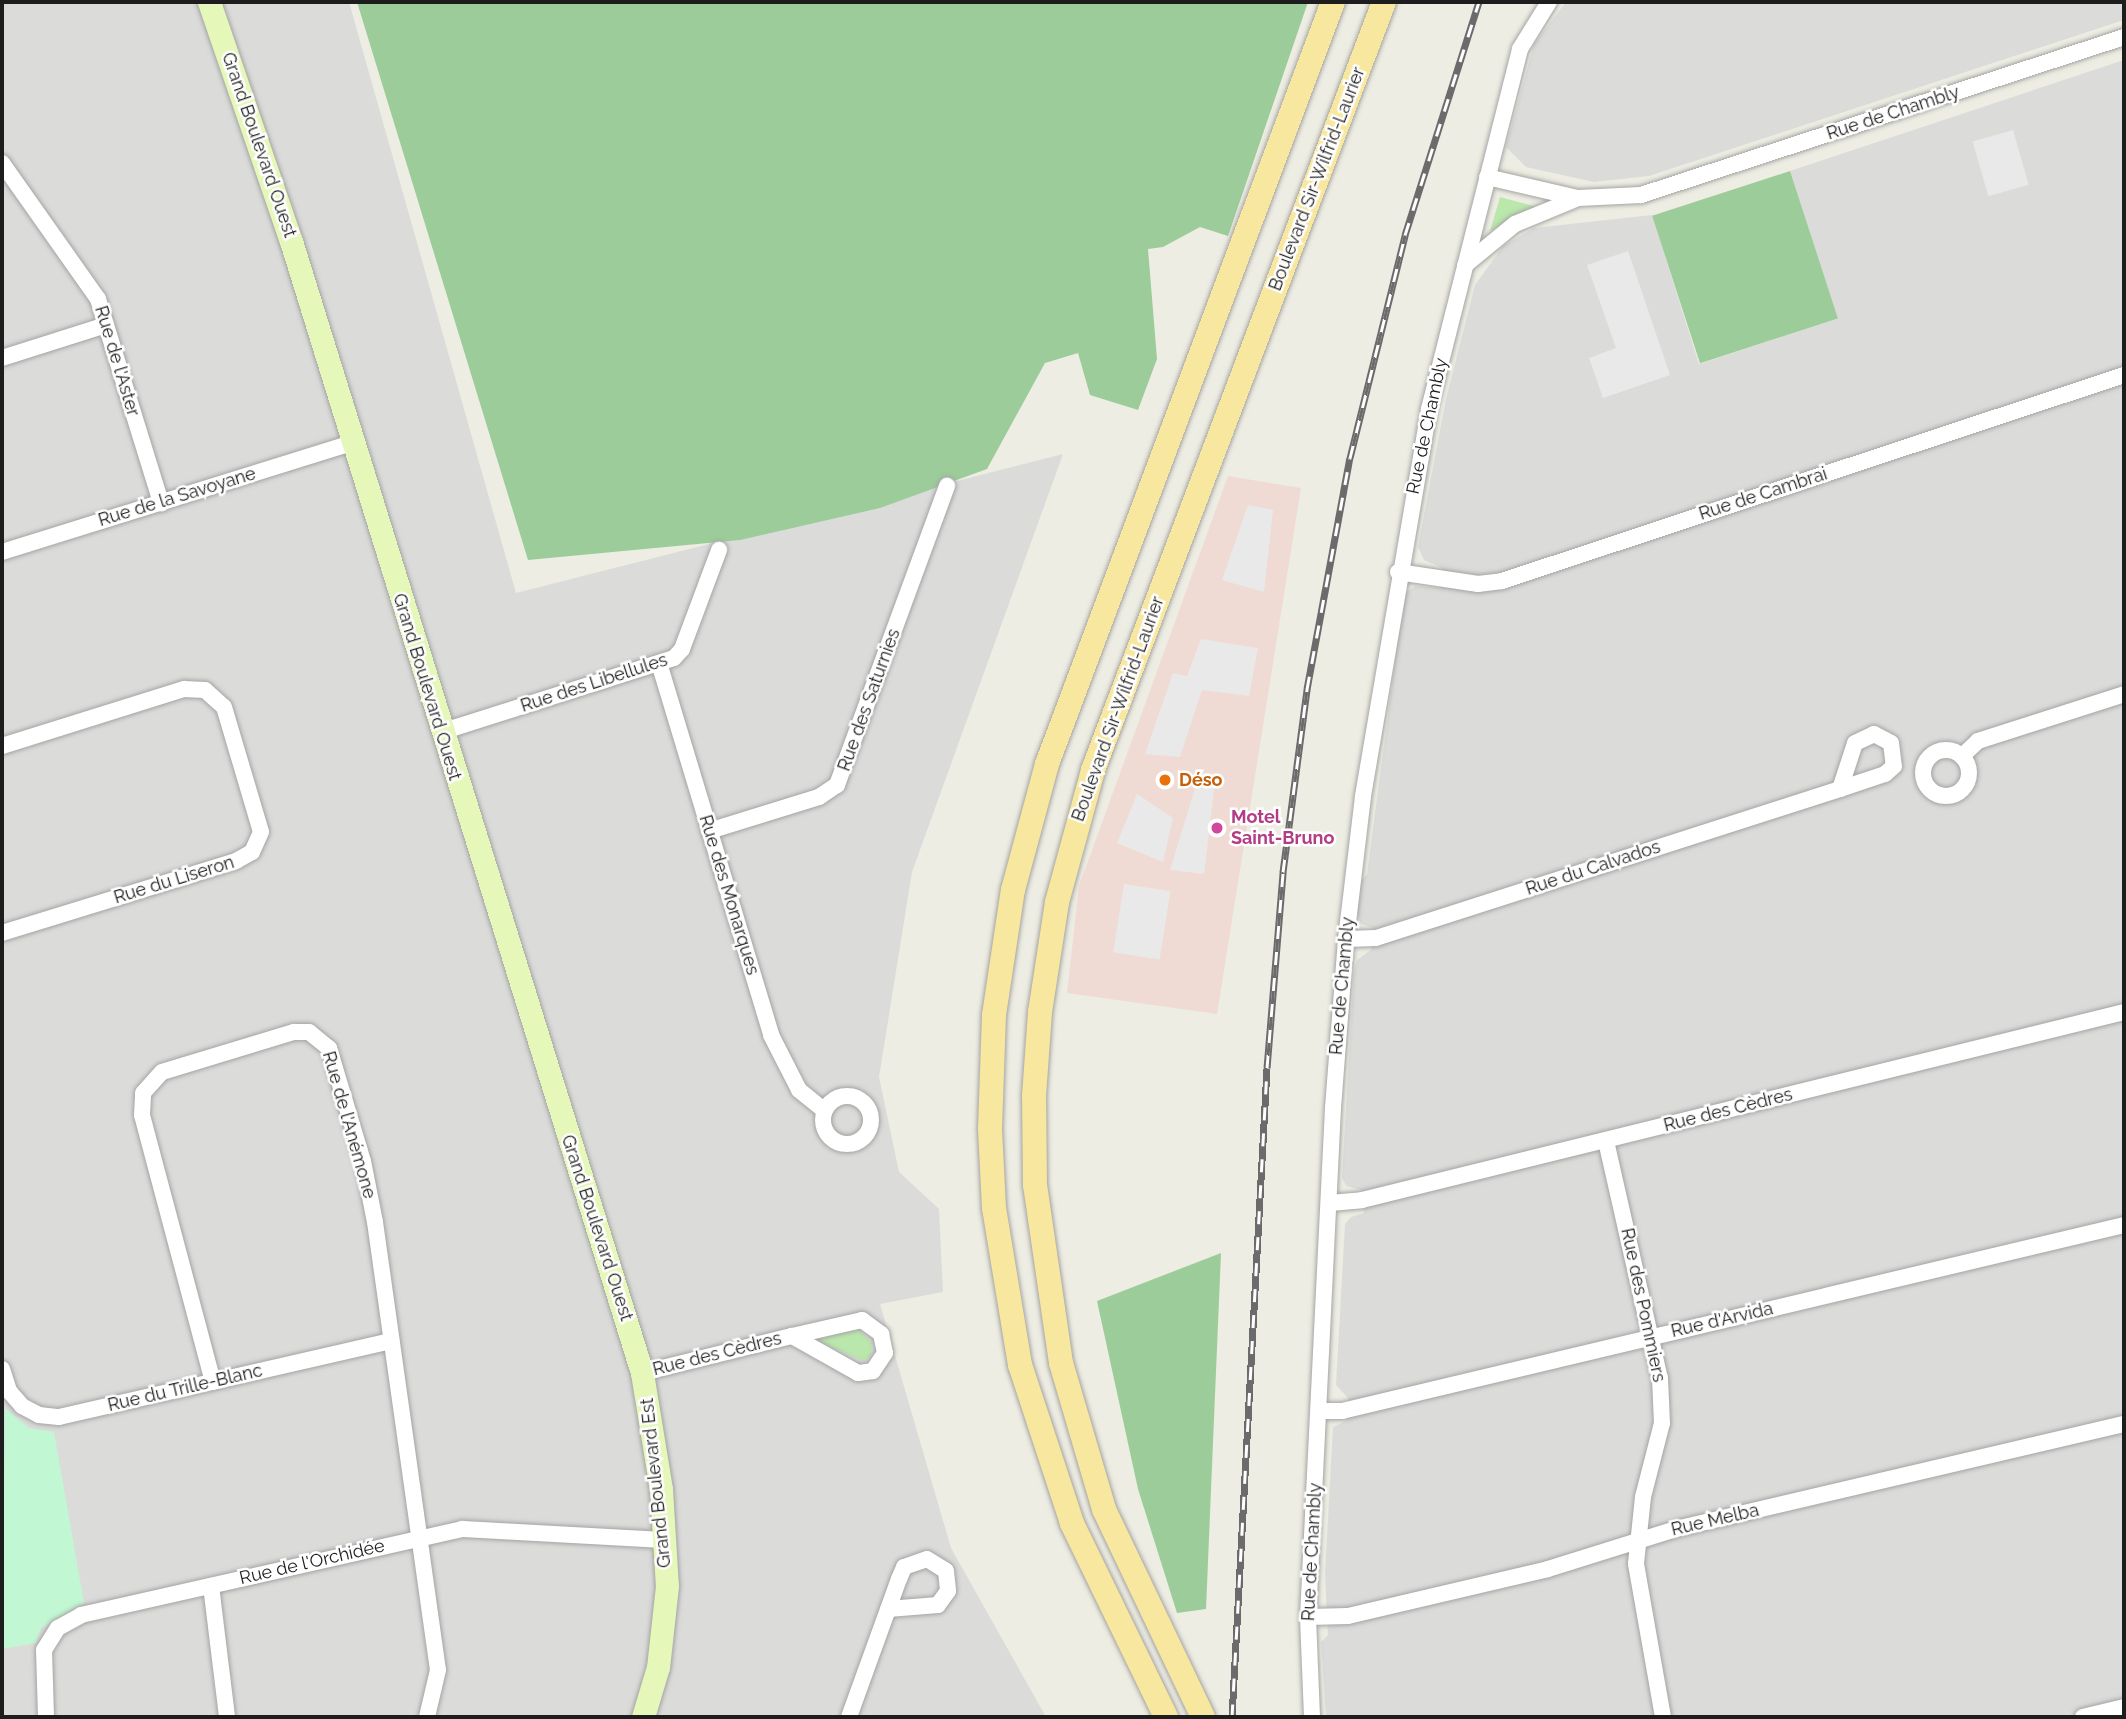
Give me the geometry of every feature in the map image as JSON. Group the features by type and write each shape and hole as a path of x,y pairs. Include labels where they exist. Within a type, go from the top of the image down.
{"main road":[{"path":"1166,1717 1072,1523 1020,1365 994,1208 990,1129 994,1015 1013,890 1047,764 1332,2"},
{"name":"Boulevard Sir-Wilfrid-Laurier","path":"1201,1713 1104,1509 1061,1363 1035,1185 1034,1096 1040,1012 1057,902 1093,770 1384,2"}],"street":[{"name":"Grand Boulevard Ouest","path":"209,2 263,151 642,1373"},
{"path":"1487,177 1520,49 1549,2"},
{"name":"Rue de Chambly","path":"1312,1717 1308,1617 1346,939 1398,572 1429,409 1487,177 1578,198 1625,198 1656,191 2124,37"},
{"name":"Rue de l'Aster","path":"2,165 92,289 106,325 161,502"},
{"name":"Rue de Chambly","path":"1465,265 1515,224 1578,198"},
{"path":"2,358 106,325"},
{"name":"Rue de Cambrai","path":"1398,572 1478,584 1502,581 2124,376"},
{"name":"Rue de la Savoyane","path":"2,552 352,443"},
{"name":"Rue des Saturnies","path":"709,831 820,797 837,785 947,486"},
{"name":"Rue des Libellules","path":"441,732 659,663 682,649 719,550"},
{"name":"Rue des Monarques","path":"659,663 777,1050 799,1090 824,1110"},
{"name":"Rue du Liseron","path":"2,746 184,690 205,690 224,707 261,832 252,852 236,862 2,933"},
{"path":"1962,756 1978,741 2124,694"},
{"name":"Rue du Calvados","path":"1346,939 1376,938 1840,789"},
{"name":"Rue des Cèdres","path":"1330,1203 1362,1200 2124,1012"},
{"name":"Rue de l'Anémone","path":"213,1382 142,1115 142,1098 148,1083 162,1072 299,1031 323,1039 333,1060 367,1178 438,1675 427,1717"},
{"name":"Rue des Pommiers","path":"1606,1141 1653,1336 1662,1423 1646,1484 1636,1573 1664,1717"},
{"name":"Rue d'Arvida","path":"1320,1411 1342,1411 2124,1225"},
{"name":"Rue des Cèdres","path":"642,1373 792,1336 862,1320 881,1334 885,1353 873,1371 858,1373 792,1336"},
{"name":"Rue du Trille-Blanc","path":"2,1368 17,1401 33,1413 52,1417 391,1342"},
{"name":"Grand Boulevard Est","path":"642,1373 665,1540 662,1645 643,1717"},
{"name":"Rue Melba","path":"1308,1617 1348,1616 1548,1569 1638,1541 2124,1424"},
{"name":"Rue de l'Orchidée","path":"46,1717 42,1657 49,1638 63,1623 81,1615 419,1538 486,1528 665,1540"},
{"path":"211,1586 227,1717"},
{"path":"849,1717 888,1609"},
{"path":"2083,1717 2124,1707"}],"shaded area":[{"path":"2,2 349,2 516,593 1063,454 912,872 879,1077 899,1172 939,1209 943,1292 880,1304 951,1548 1046,1717 2,1717"},
{"path":"1566,2 2124,2 2124,20 1649,176 1594,182 1526,167 1506,147 1534,44"},
{"path":"2124,60 2124,1717 1326,1717 1321,1642 1328,1635 1325,1574 1333,1427 1348,1420 1348,1398 1336,1385 1345,1224 1351,1217 1364,1213 1362,1190 1346,1186 1342,1177 1354,971 1357,960 1371,950 1373,928 1361,924 1357,914 1361,881 1367,874 1404,594 1415,586 1439,588 1442,568 1424,560 1418,547 1446,399 1475,285 1503,246 1534,228 1652,215 1699,364 1837,319 1790,171"},
{"path":"2013,130 2029,185 1988,196 1973,142"},
{"path":"1628,251 1670,375 1603,398 1589,358 1616,348 1587,265"},
{"path":"1228,476 1301,488 1217,1014 1067,993 1079,886"},
{"path":"1248,505 1273,510 1264,592 1222,580"},
{"path":"1201,639 1258,648 1249,696 1202,690 1180,757 1145,754 1173,673 1187,676"},
{"path":"1200,772 1216,774 1204,874 1170,870"},
{"path":"1137,794 1173,818 1163,862 1117,843"},
{"path":"1124,884 1170,891 1160,960 1113,952"}],"green space":[{"path":"357,2 1308,2 1228,236 1200,227 1163,247 1148,249 1157,359 1138,410 1090,395 1078,353 1045,363 987,469 880,508 740,540 528,560"},
{"path":"1790,171 1838,318 1700,363 1652,216"},
{"path":"1500,197 1537,207 1490,231"},
{"path":"1221,1253 1206,1609 1177,1613 1138,1489 1097,1301"},
{"path":"858,1329 872,1343 871,1355 864,1361 818,1341 819,1336"},
{"path":"5,1408 29,1428 54,1432 84,1603 41,1628 36,1643 2,1649"}],"railway":[{"path":"1232,1717 1267,1068 1283,872 1307,689 1350,458 1405,235 1479,2"}],"place":[{"name":"Déso","path":"1165,780"},
{"name":"Motel Saint-Bruno","path":"1217,828"}]}
